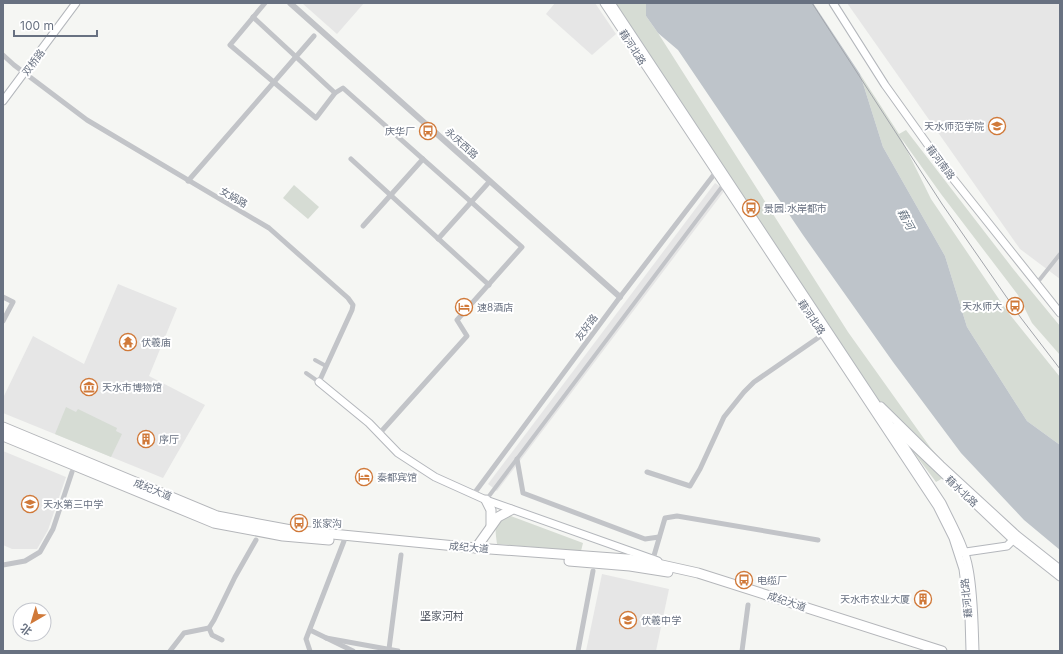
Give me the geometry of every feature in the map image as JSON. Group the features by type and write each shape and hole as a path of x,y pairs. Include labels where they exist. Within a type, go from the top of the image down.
{"highway":[{"name":"成纪大道","path":"3,427 218,516 291,530 476,548 627,559 680,568 942,651"},
{"name":"成纪大道","path":"3,436 214,522 283,536 630,566 698,576 930,651"},
{"path":"486,500 491,510 491,525"},
{"path":"476,548 498,517 511,510"}],"main road":[{"name":"双桥路","path":"3,101 76,3"},
{"name":"藉河北路","path":"604,3 869,399 937,506 961,553 969,573 974,616 975,651"},
{"name":"藉河北路","path":"611,3 825,333"},
{"name":"藉河南路","path":"833,3 885,85 943,166 1060,312"},
{"path":"319,382 369,423 404,457 435,477 473,495 511,510 680,568 698,576"},
{"name":"藉河北路","path":"869,399 887,420 942,503 958,536 964,569 969,616 970,651"},
{"name":"藉水北路","path":"869,399 941,465 1015,537 1060,569"},
{"name":"藉水北路","path":"887,420 1060,577"},
{"path":"961,553 1007,546 1015,537"}],"street":[{"path":"265,3 230,45 316,118 335,93 343,88 522,247 489,286 457,320 467,336 379,434"},
{"name":"永庆西路","path":"290,3 620,297"},
{"path":"253,17 335,93"},
{"path":"188,181 295,56 314,36"},
{"name":"女娲路","path":"3,55 24,73 87,120 269,228 348,298 353,305 352,310 319,382"},
{"path":"351,159 489,286"},
{"path":"363,226 423,159"},
{"name":"友好路","path":"473,495 620,297 716,172"},
{"path":"438,239 490,181"},
{"path":"486,500 724,184"},
{"path":"1037,283 1060,254"},
{"path":"3,297 13,302 3,321"},
{"path":"647,472 690,486 700,469 724,417 744,392 754,382 825,333"},
{"path":"315,360 326,366"},
{"path":"306,373 319,382"},
{"path":"517,459 523,493 645,539 660,537"},
{"path":"3,565 25,561 40,552 53,529 72,472"},
{"path":"652,559 665,518 677,516 818,540"},
{"path":"170,651 184,633 209,628 256,540"},
{"path":"310,651 306,639 344,541"},
{"path":"389,649 401,555"},
{"path":"578,651 593,570"},
{"path":"742,651 748,605"},
{"path":"209,628 212,635 222,640"},
{"path":"310,630 353,651"},
{"path":"326,638 398,651"}],"shaded area":[{"path":"302,3 364,3 337,34"},
{"path":"555,3 595,3 616,34 592,55 546,14"},
{"path":"615,3 646,3 646,16 848,332 930,447 952,473 936,482 894,426 709,150"},
{"name":"天水师范学院","path":"847,3 1060,3 1060,279 1020,249"},
{"path":"860,74 899,134 906,130 1014,270 1060,326 1060,355 1032,323 1018,295 941,194 901,138 931,199 1007,311 1060,377 1060,445 1027,421 967,327 945,256 883,147"},
{"path":"715,183 725,190 497,491 488,484"},
{"path":"294,185 319,207 308,219 283,198"},
{"name":"天水市博物馆","path":"118,284 177,308 149,376 205,405 163,478 3,413 3,398 33,336 84,364"},
{"path":"66,407 76,412 78,409 117,428 116,431 122,434 111,457 55,434"},
{"name":"天水第三中学","path":"3,451 66,477 48,530 37,549 12,549 3,545"},
{"path":"508,515 583,543 581,551 497,544 497,523"},
{"name":"伏羲中学","path":"602,574 669,589 656,651 586,651"}],"water":[{"name":"藉河","path":"646,3 813,3 860,74 883,147 945,256 967,327 1027,421 1060,445 1060,550 1024,520 961,453 893,362 803,235 678,50 658,33 646,16"}],"tram line":[{"path":"812,3 942,204 1021,318 1060,369"}],"place":[{"name":"天水师范学院","path":"997,126"},
{"name":"庆华厂","path":"428,131"},
{"name":"景园.水岸都市","path":"751,208"},
{"name":"天水师大","path":"1015,306"},
{"name":"速8酒店","path":"464,307"},
{"name":"伏羲庙","path":"128,342"},
{"name":"天水市博物馆","path":"89,387"},
{"name":"序厅","path":"146,439"},
{"name":"秦都宾馆","path":"364,477"},
{"name":"天水第三中学","path":"30,504"},
{"name":"张家沟","path":"299,523"},
{"name":"电缆厂","path":"744,580"},
{"name":"天水市农业大厦","path":"923,599"},
{"name":"伏羲中学","path":"628,620"}],"district":[{"name":"坚家河村","path":"442,616"}]}
